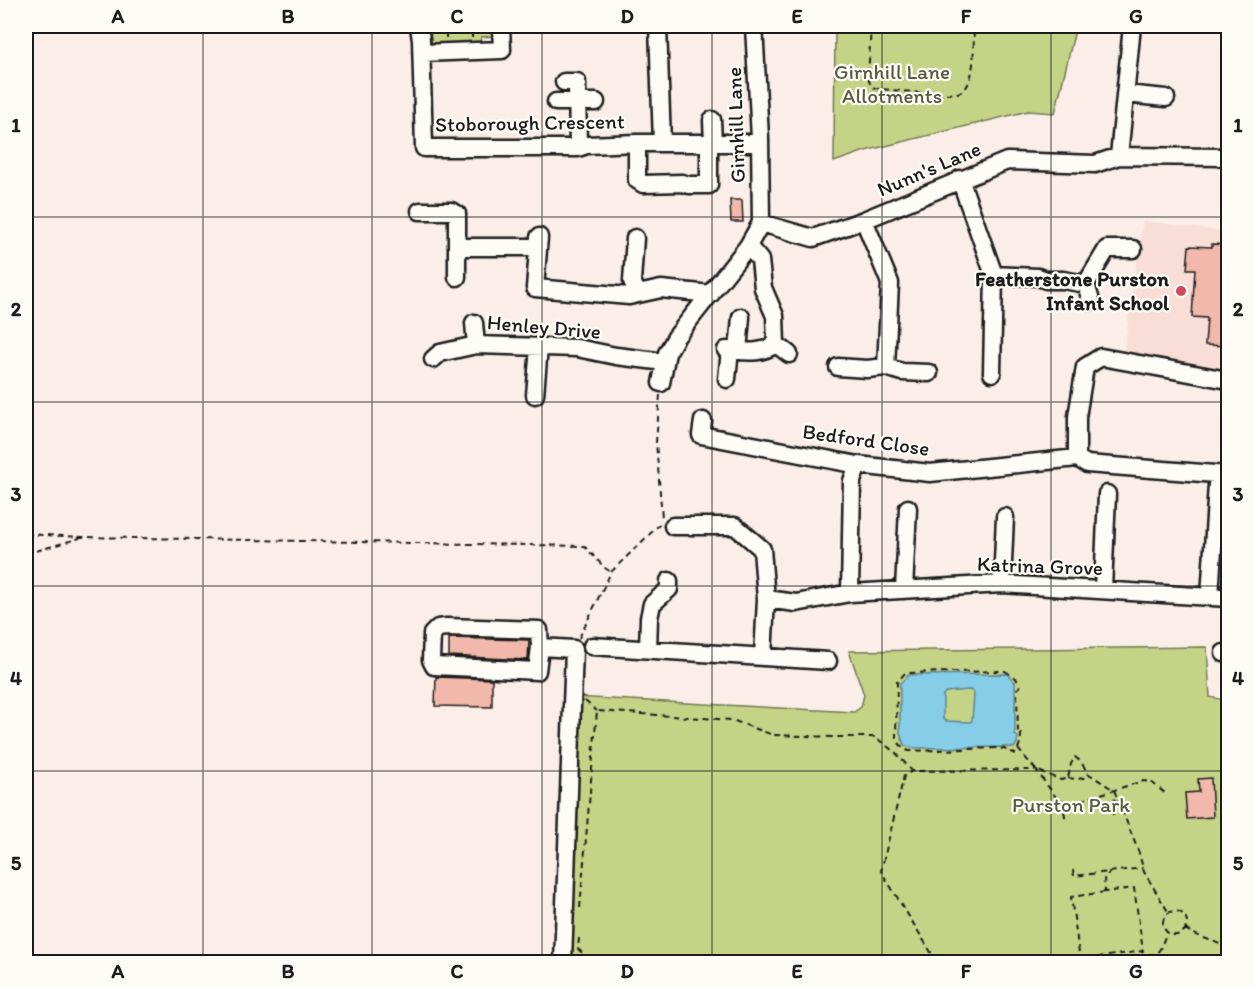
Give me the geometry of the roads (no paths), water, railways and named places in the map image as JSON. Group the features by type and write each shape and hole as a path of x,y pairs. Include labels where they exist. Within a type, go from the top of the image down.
{"street":[{"name":"Stoborough Crescent","path":"419,26 422,53 424,148 578,148 587,145 636,143 760,143"},
{"path":"422,53 502,50 501,26"},
{"path":"658,26 662,143"},
{"name":"Girnhill Lane","path":"754,26 760,143 761,223"},
{"path":"1119,156 1132,26"},
{"path":"564,82 577,82 578,148"},
{"path":"1125,94 1166,98"},
{"path":"556,102 596,102"},
{"path":"636,143 637,180 643,184 709,185 712,120"},
{"name":"Nunn's Lane","path":"761,223 813,238 864,220 1007,161 1095,164 1119,156 1228,157"},
{"path":"960,179 994,275 992,373"},
{"path":"420,211 451,211 457,214 457,277"},
{"path":"864,220 890,283 894,370"},
{"path":"661,383 667,353 676,337 748,246 761,223"},
{"path":"635,238 632,281 638,294"},
{"path":"457,247 539,242 535,288 629,296 661,289 711,294"},
{"path":"748,246 760,260 763,288 775,316 776,344"},
{"path":"1086,284 1107,249 1133,249"},
{"path":"994,275 1038,277 1046,280 1086,284"},
{"path":"1086,284 1091,301"},
{"path":"727,379 731,350 741,317"},
{"name":"Henley Drive","path":"474,323 476,345 577,348 665,362"},
{"path":"731,350 759,352 776,344"},
{"path":"776,344 789,354"},
{"path":"433,359 440,353 476,345"},
{"path":"535,395 539,346"},
{"path":"1077,458 1077,417 1085,367 1101,357 1228,380"},
{"path":"838,367 929,373"},
{"name":"Bedford Close","path":"703,421 701,435 858,465 930,472 1077,458 1087,464 1223,479"},
{"path":"850,593 852,481 858,465"},
{"path":"1210,597 1223,479"},
{"path":"1103,590 1107,494"},
{"path":"904,590 908,508"},
{"path":"1002,584 1005,517"},
{"path":"674,525 735,526 762,549 766,599 763,657"},
{"path":"648,649 652,604 669,589 669,581"},
{"name":"Katrina Grove","path":"766,599 796,603 850,593 1002,584 1228,598"},
{"path":"438,628 539,630 540,647 537,672 434,666 431,660 432,634 438,628"},
{"path":"592,646 828,661"},
{"path":"540,647 574,649 563,963"}],"water":[{"path":"1007,674 1015,682 1015,735 1018,737 1014,748 911,748 904,745 900,733 900,683 909,675","holes":["972,691 974,694 972,721 943,719 943,695 946,692"]}],"place":[{"name":"Featherstone Purston Infant School","path":"1181,291"}],"park label":[{"name":"Girnhill Lane Allotments","path":"892,84"},
{"name":"Purston Park","path":"1071,805"}]}
